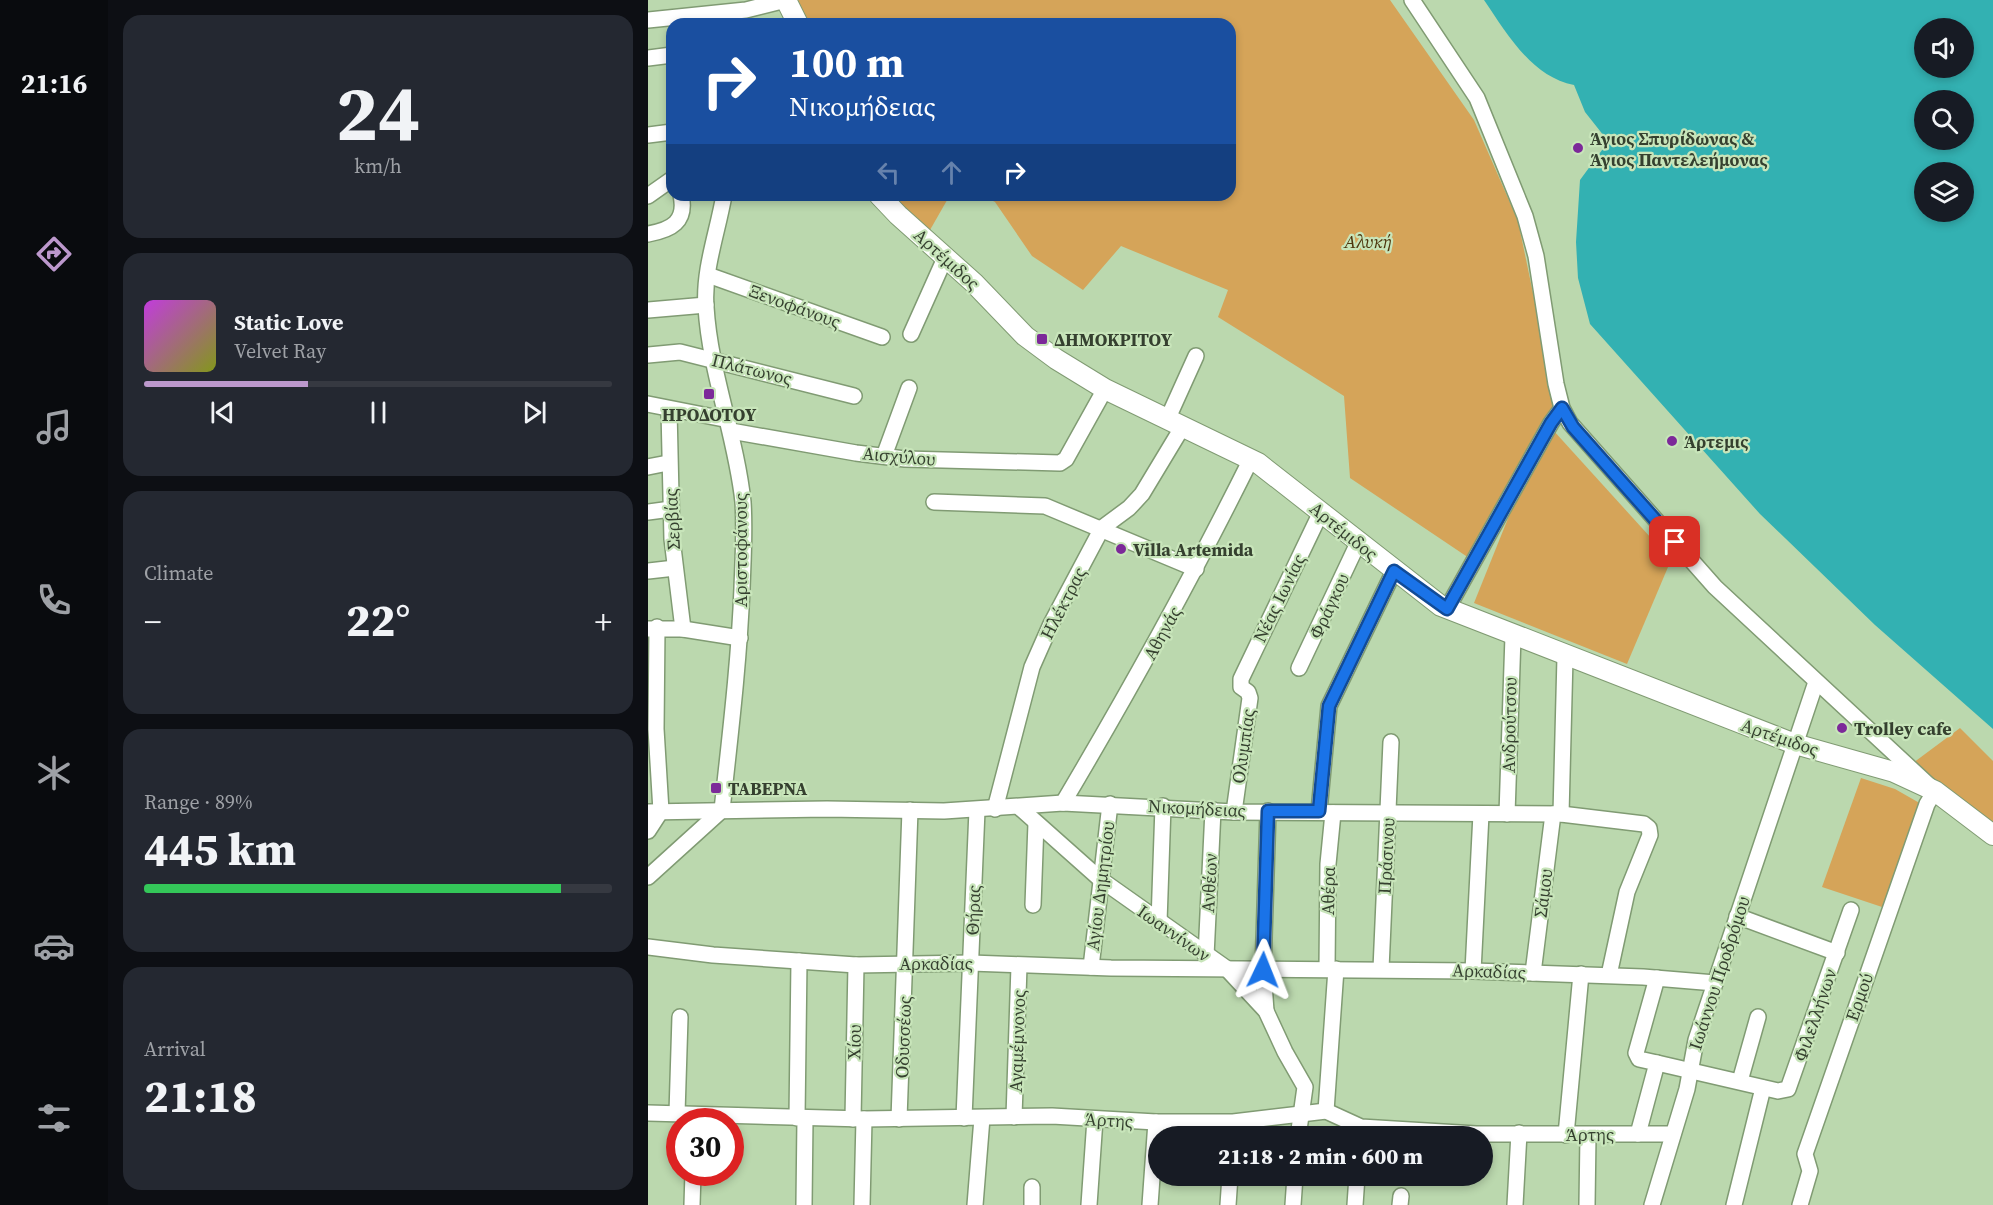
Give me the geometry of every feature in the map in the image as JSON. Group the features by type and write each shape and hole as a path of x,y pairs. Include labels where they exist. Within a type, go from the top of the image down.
{"main road":[{"path":"786,0 795,18"},
{"name":"Αρτέμιδος","path":"885,201 974,283 1025,336 1070,369 1105,389 1251,459 1394,571 1447,609 1565,657 1795,744 1886,770 1935,791 1993,835"}],"street":[{"path":"700,0 719,11"},
{"path":"648,20 719,11 746,11 786,0"},
{"path":"1412,0 1477,98 1525,216 1536,256 1562,408 1573,427 1714,587 1935,791"},
{"path":"648,58 666,56"},
{"path":"648,135 666,133"},
{"path":"648,196 666,183"},
{"path":"648,234 666,230 676,224 682,214 681,201"},
{"name":"Αριστοφάνους","path":"722,810 740,638 743,504 706,305 708,275 723,201"},
{"path":"911,334 945,258"},
{"name":"Ξενοφάνους","path":"708,275 882,337"},
{"path":"648,310 706,305"},
{"name":"Πλάτωνος","path":"648,355 680,352 854,396"},
{"name":"Ηλέκτρας","path":"995,809 1032,667 1051,624 1102,528 1129,508 1142,494 1176,422 1196,356"},
{"path":"884,456 909,388"},
{"name":"Αισχύλου","path":"648,404 730,425 884,456 1060,463 1066,459 1105,389"},
{"path":"1447,609 1551,423 1562,408"},
{"name":"Σερβίας","path":"669,410 668,463 675,568 683,629"},
{"name":"Αθηνάς","path":"1063,803 1144,665 1196,569 1251,459"},
{"path":"648,466 668,463"},
{"path":"934,502 1045,506 1196,569"},
{"path":"648,513 671,509"},
{"name":"Νέας Ιωνίας","path":"1240,684 1321,512"},
{"name":"Φράγκου","path":"1299,668 1358,543"},
{"path":"648,571 675,568"},
{"name":"Αθέρα","path":"1326,1111 1332,969 1326,812 1329,706 1394,571"},
{"path":"648,831 655,812 656,729 652,628 683,629 740,638"},
{"name":"Ανδρούτσου","path":"1507,814 1513,636"},
{"name":"Σάμου","path":"1533,973 1557,814 1565,657"},
{"name":"Ιωάννου Προδρόμου","path":"1652,1205 1691,1069 1696,1040 1816,682"},
{"name":"Ολυμπίας","path":"1234,812 1250,696 1240,684"},
{"name":"Πράσινου","path":"1381,969 1391,742"},
{"name":"Ερμού","path":"1800,1205 1809,1171 1805,1154 1927,804 1935,791"},
{"name":"Νικομήδειας","path":"655,812 977,810 1063,803 1234,812 1557,814 1647,826 1650,831 1627,892 1609,975"},
{"name":"Αγίου Δημητρίου","path":"1091,967 1110,804"},
{"name":"Ιωαννίνων","path":"1019,807 1100,879 1226,968 1266,1011 1285,1052 1305,1087 1326,1111"},
{"path":"1159,922 1163,807"},
{"path":"648,877 722,810"},
{"name":"Οδυσσέως","path":"899,1119 910,810"},
{"name":"Θήρας","path":"964,1118 977,810"},
{"name":"Ανθέων","path":"1206,956 1213,810"},
{"path":"1266,1011 1263,970 1268,811"},
{"path":"1473,971 1481,813"},
{"path":"1034,905 1036,824"},
{"path":"1837,953 1851,910"},
{"name":"Φιλελλήνων","path":"1737,916 1837,953 1792,1084 1783,1091 1763,1088"},
{"name":"Αρκαδίας","path":"648,947 799,962 856,965 906,962 1263,970 1381,969 1609,975 1715,983"},
{"path":"799,962 804,1205"},
{"name":"Χίου","path":"856,965 858,1119 862,1205"},
{"name":"Αγαμέμνονος","path":"1014,1117 1019,966"},
{"path":"1566,1135 1581,974"},
{"path":"1657,978 1636,1053 1639,1059 1691,1069 1763,1088 1734,1205"},
{"path":"676,1108 680,1017"},
{"path":"1740,1081 1758,1017"},
{"path":"1638,1134 1657,1063"},
{"path":"1299,1126 1305,1087"},
{"name":"Άρτης","path":"1252,1126 1326,1111 1351,1126"},
{"name":"Άρτης","path":"648,1113 666,1113"},
{"name":"Άρτης","path":"744,1118 1014,1117 1156,1122 1194,1126"},
{"path":"975,1205 982,1118"},
{"path":"1089,1205 1095,1119"},
{"path":"1150,1205 1156,1122"},
{"name":"Άρτης","path":"1493,1133 1673,1134"},
{"path":"1515,1205 1519,1133"},
{"path":"1587,1205 1588,1135"},
{"path":"692,1205 693,1186"},
{"path":"1228,1205 1229,1186"},
{"path":"1293,1205 1294,1186"},
{"path":"1355,1205 1356,1186"},
{"path":"1032,1187 1032,1205"}],"green space":[{"name":"Αλυκή","path":"798,0 1390,0 1474,120 1518,221 1554,394 1553,411 1469,558 1350,478 1344,396 1218,317 1228,290 1121,246 1083,290 1032,256 993,201 1236,201 1236,18 806,18"},
{"path":"893,201 947,201 930,230 896,206"},
{"path":"1553,430 1671,560 1627,664 1474,603 1513,506"},
{"path":"1960,728 1993,761 1993,831 1913,763"},
{"path":"1861,778 1895,789 1923,805 1885,908 1822,887"}],"water":[{"path":"1484,0 1993,0 1993,729 1875,625 1760,514 1590,324 1578,278 1576,242 1580,180 1605,146 1604,136 1585,112 1574,85 1545,73 1533,64 1512,40"}],"place":[{"name":"Άγιος Σπυρίδωνας & Άγιος Παντελεήμονας","path":"1578,148"},
{"name":"ΔΗΜΟΚΡΙΤΟΥ","path":"1042,339"},
{"name":"ΗΡΟΔΟΤΟΥ","path":"709,394"},
{"name":"Άρτεμις","path":"1672,441"},
{"name":"Villa Artemida","path":"1121,549"},
{"name":"Trolley cafe","path":"1842,728"},
{"name":"ΤΑΒΕΡΝΑ","path":"716,788"}],"route":[{"path":"1263,970 1268,811 1319,811 1326,714 1394,571 1447,609 1551,423 1562,408 1573,427 1675,542"}]}
